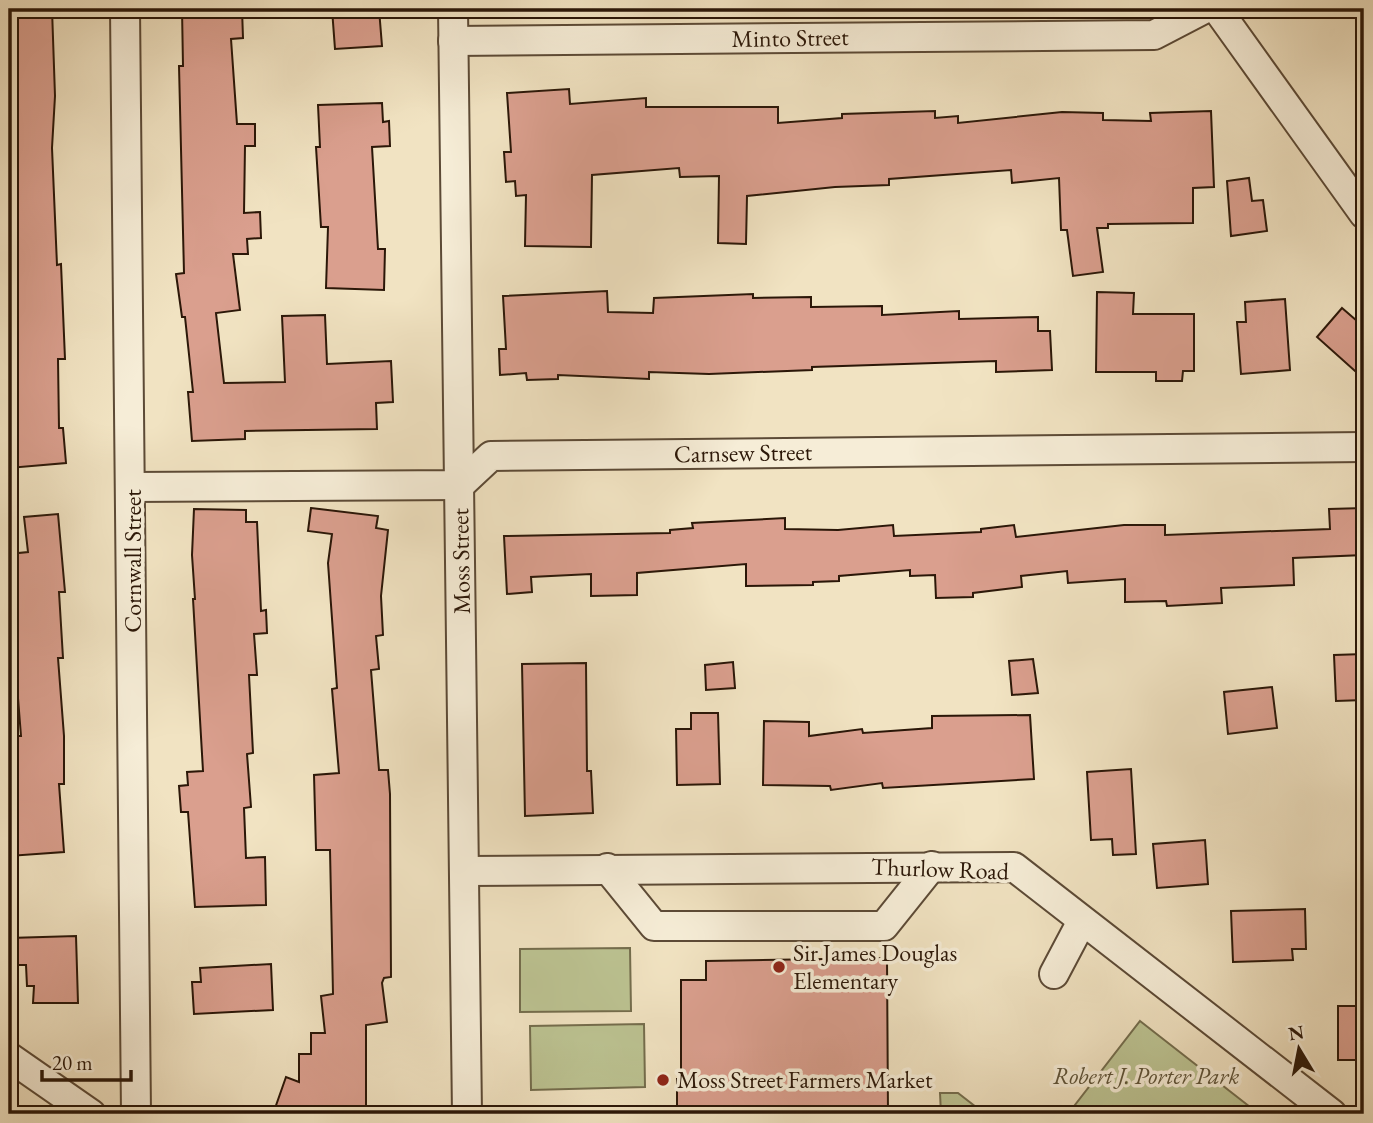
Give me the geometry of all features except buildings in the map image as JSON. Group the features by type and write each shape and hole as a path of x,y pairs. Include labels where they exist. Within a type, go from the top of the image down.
{"street":[{"name":"Cornwall Street","path":"125,9 132,487 136,1114"},
{"name":"Moss Street","path":"453,9 467,1114"},
{"name":"Minto Street","path":"453,41 1154,35 1204,9"},
{"path":"1217,9 1364,214"},
{"name":"Carnsew Street","path":"460,485 491,456 1364,447"},
{"path":"132,487 460,485"},
{"path":"607,868 654,926 884,926 932,866"},
{"name":"Thurlow Road","path":"466,871 1014,867 1332,1114"},
{"path":"1054,974 1082,921"},
{"path":"9,1056 90,1114"}],"green space":[{"path":"630,948 631,1011 520,1012 520,949"},
{"name":"Robert J. Porter Park","path":"1140,1021 1259,1114 1068,1114"},
{"path":"644,1024 645,1087 531,1090 530,1026"},
{"name":"Robert J. Porter Park","path":"940,1093 958,1093 985,1114 941,1114"},
{"path":"567,1109 567,1114 525,1114 525,1110"}],"place":[{"name":"Sir James Douglas Elementary","path":"779,967"},
{"name":"Moss Street Farmers Market","path":"663,1080"}]}
